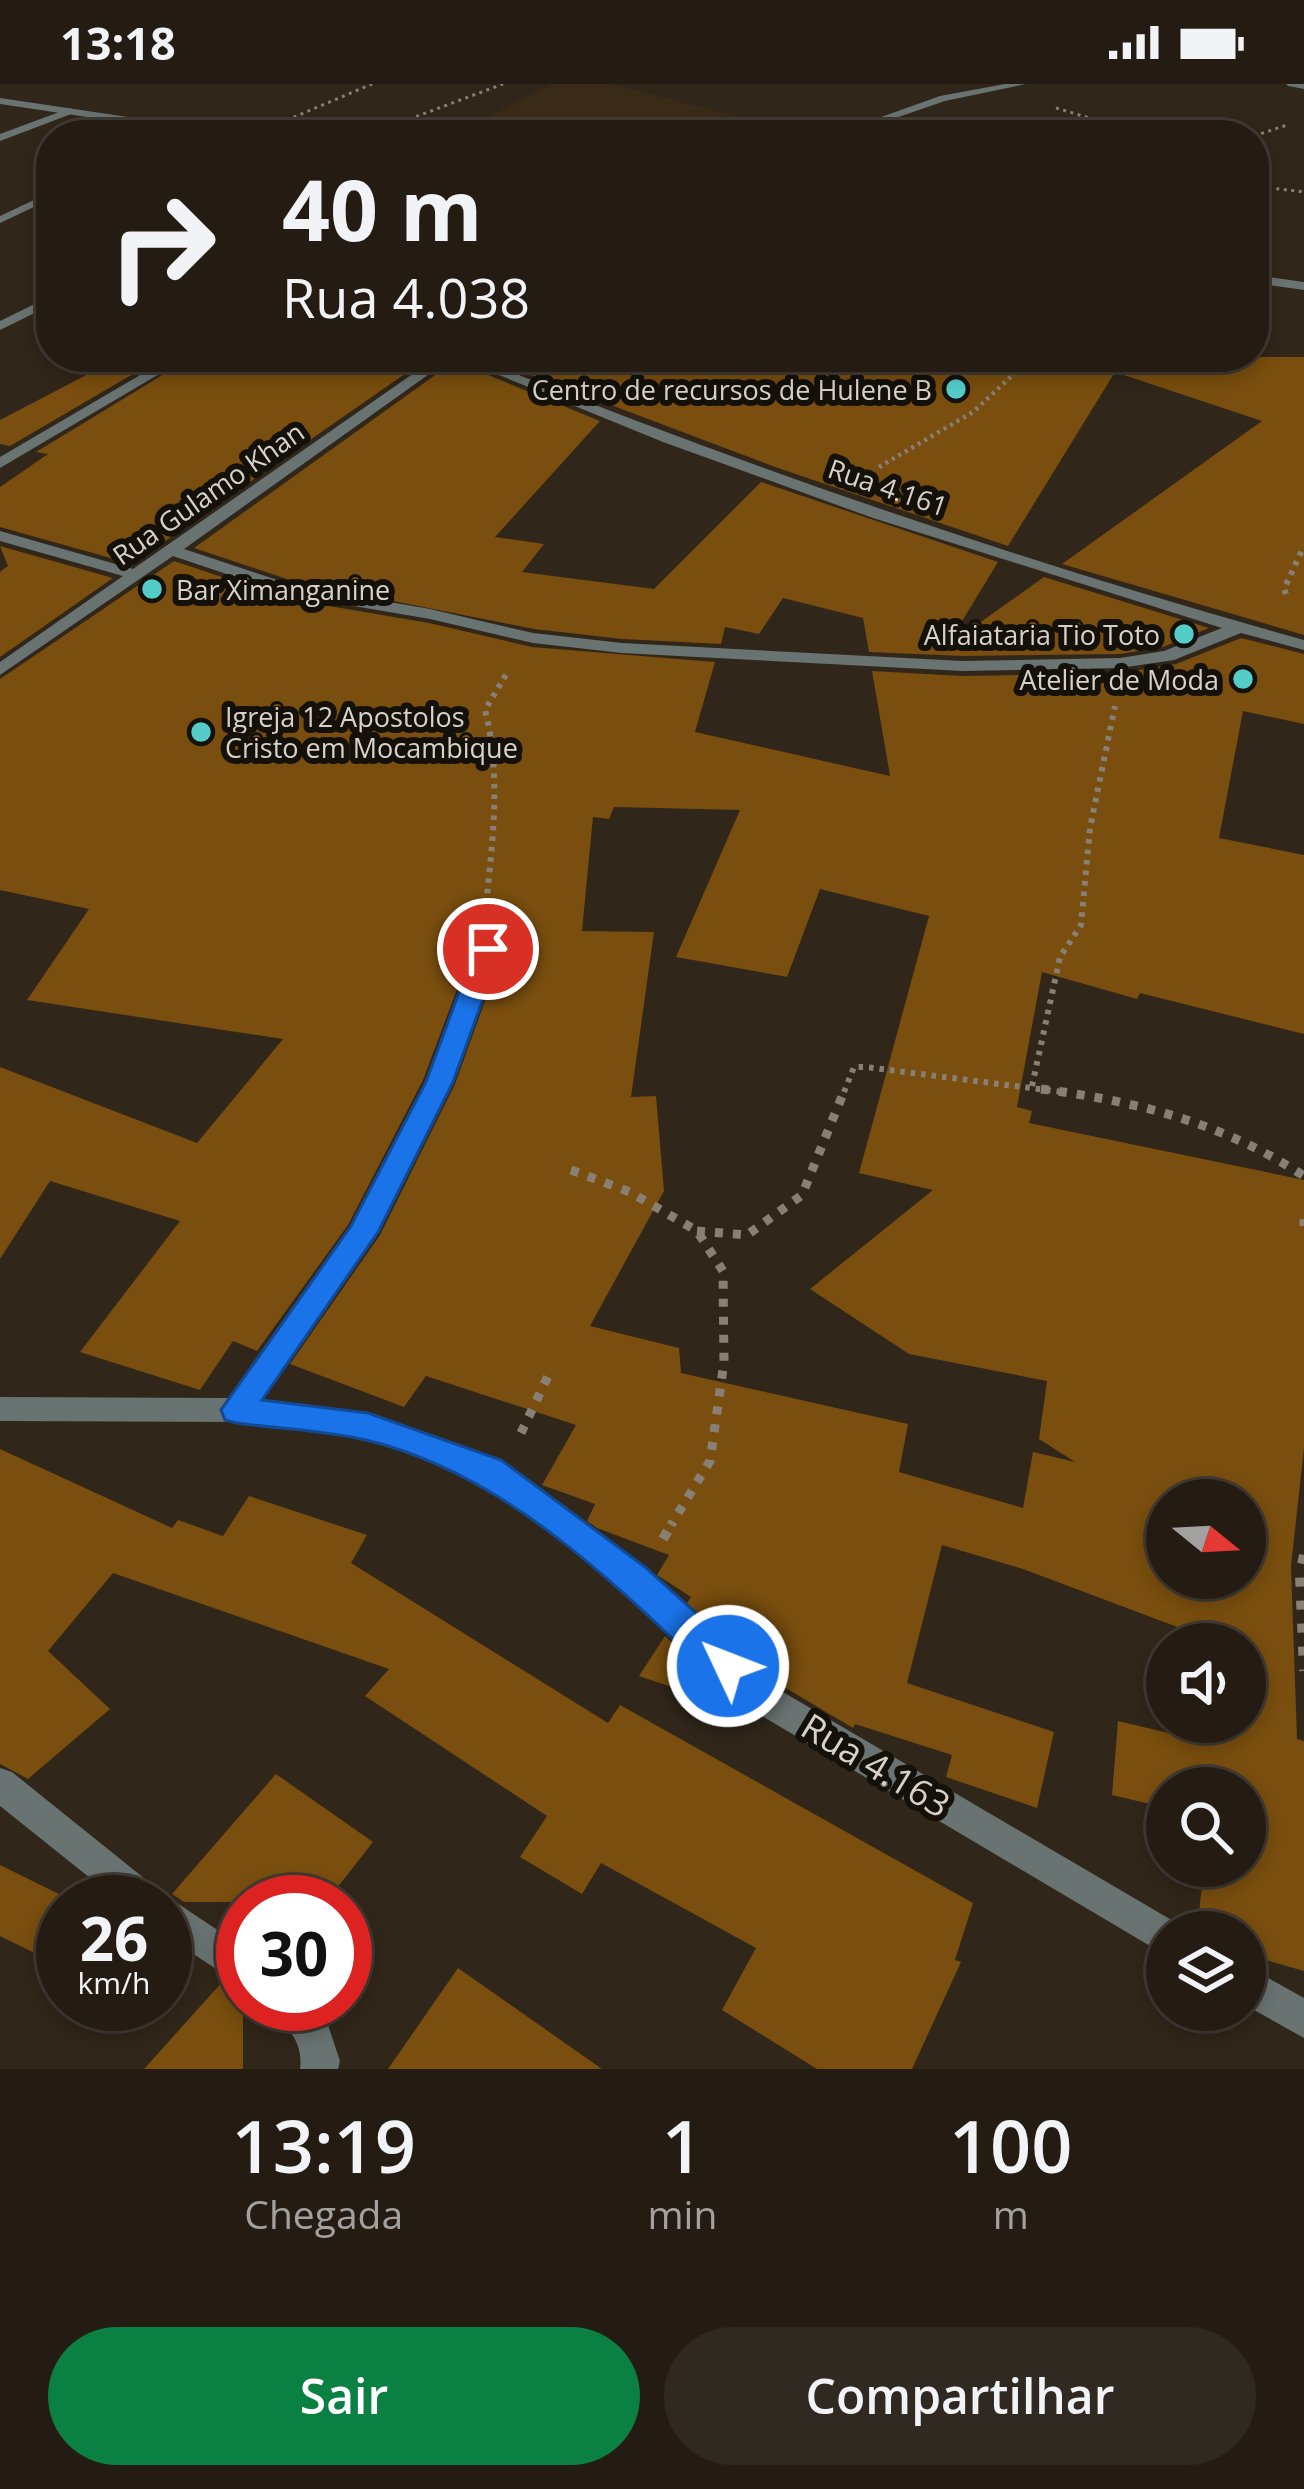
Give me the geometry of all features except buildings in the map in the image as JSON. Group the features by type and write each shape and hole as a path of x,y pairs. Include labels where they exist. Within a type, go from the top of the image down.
{"street":[{"path":"879,120 943,98 1021,84"},
{"path":"1292,84 1304,86"},
{"path":"0,101 131,120"},
{"path":"47,120 70,111"},
{"path":"0,138 36,124"},
{"path":"0,220 36,202"},
{"path":"1269,281 1304,286"},
{"path":"0,326 36,308"},
{"path":"0,463 155,372"},
{"name":"Rua Gulamo Khan","path":"0,670 424,372"},
{"name":"Rua 4.161","path":"498,372 629,427 1045,570 1304,645"},
{"path":"0,536 133,574"},
{"path":"170,549 289,590 430,614 533,638 708,654 963,666 1120,663 1168,656 1240,627"},
{"path":"237,1410 363,1232 439,1082 488,949"},
{"name":"Rua 4.163","path":"0,1409 237,1410 368,1426 489,1470 632,1578 759,1696 1146,1926"},
{"path":"0,1784 113,1875"},
{"path":"1266,1996 1304,2019"},
{"path":"311,2031 319,2069"}],"path":[{"path":"288,120 372,84"},
{"path":"407,120 502,84"},
{"path":"998,89 1106,120"},
{"path":"1269,188 1304,192"},
{"path":"843,500 868,473 973,412 1016,372"},
{"path":"488,949 483,901 494,833 494,764 485,710 533,638"},
{"path":"1032,1086 1060,957 1081,925 1090,828 1114,718 1120,663"},
{"path":"571,1170 630,1192 697,1231 747,1235 802,1195 854,1067 1032,1086 1203,1121 1304,1176"},
{"path":"632,1578 659,1547 710,1461 724,1362 723,1271 697,1231"},
{"path":"489,1470 530,1422 550,1374"},
{"path":"1304,1555 1300,1575 1304,1671"}],"shaded area":[{"path":"554,84 610,84 751,120 482,120"}],"place":[{"name":"Centro de recursos de Hulene B","path":"956,389"},
{"name":"Bar Ximanganine","path":"152,589"},
{"name":"Alfaiataria Tio Toto","path":"1184,634"},
{"name":"Atelier de Moda","path":"1243,679"},
{"name":"Igreja 12 Apostolos Cristo em Mocambique","path":"201,732"}],"route":[{"path":"488,949 439,1082 363,1232 237,1410 368,1426 489,1470 632,1578 728,1666"}]}
